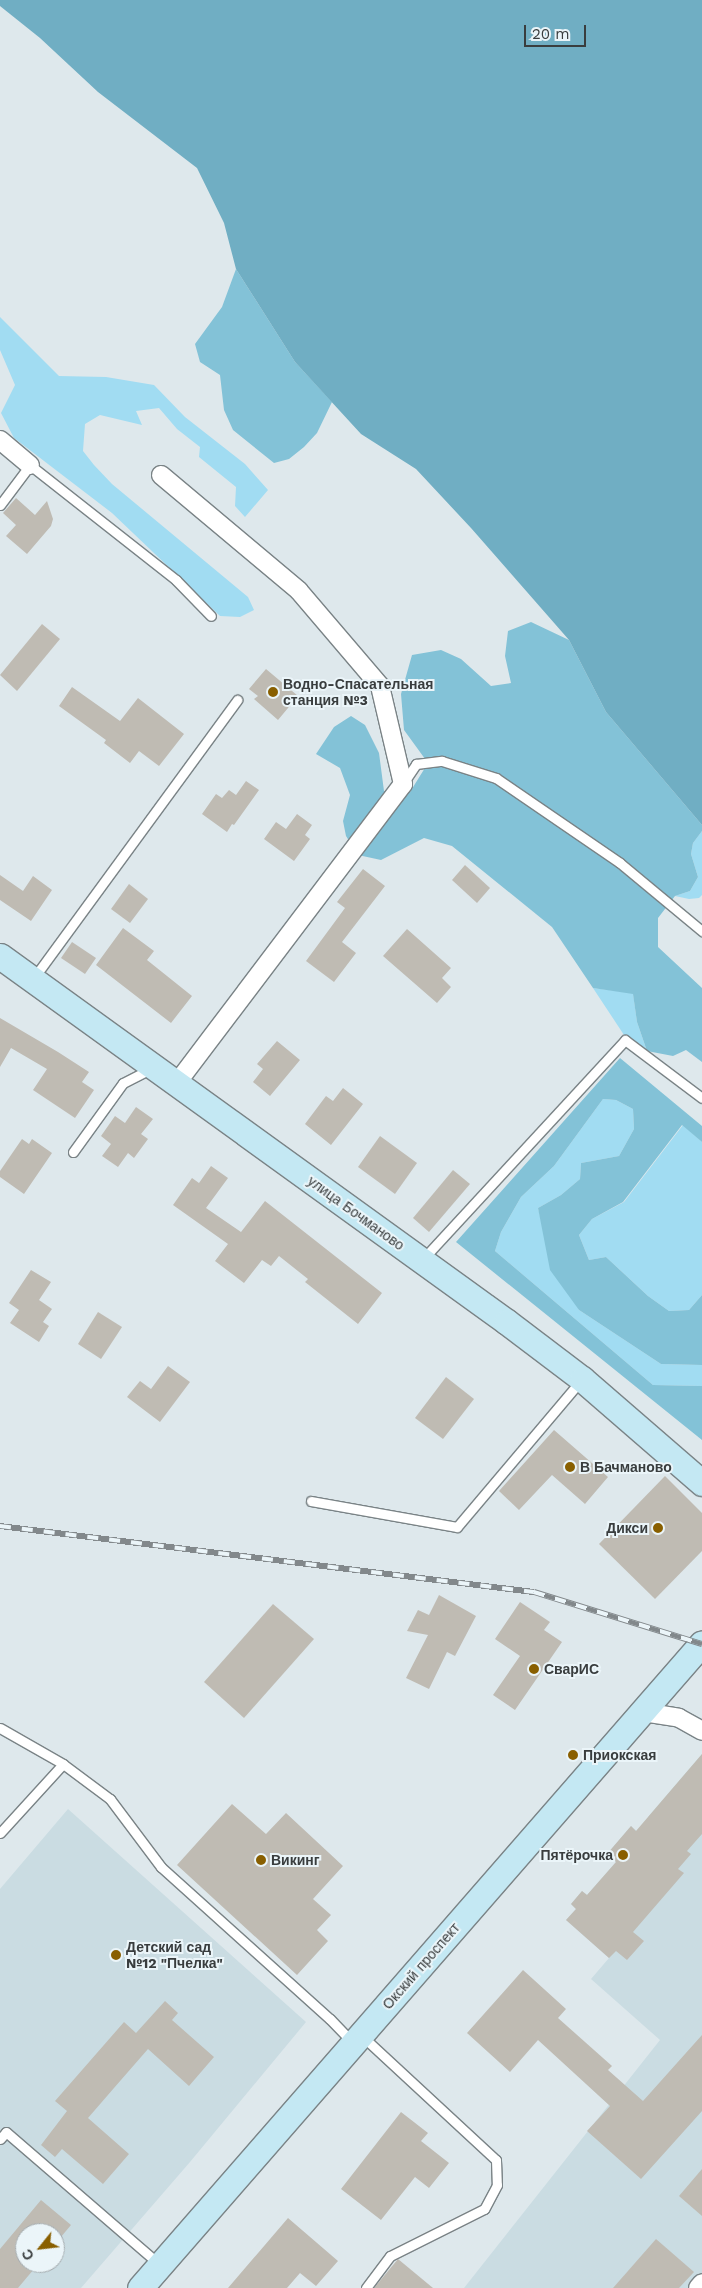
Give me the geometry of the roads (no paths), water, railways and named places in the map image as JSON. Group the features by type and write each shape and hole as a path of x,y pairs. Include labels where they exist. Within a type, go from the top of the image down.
{"main road":[{"name":"улица Бочманово","path":"1,958 178,1083 582,1379 702,1483"},
{"name":"Окский проспект","path":"140,2288 702,1643"}],"street":[{"path":"0,440 30,465"},
{"path":"161,475 299,591 380,686 403,784 178,1083"},
{"path":"642,1712 680,1718 702,1731"},
{"path":"698,2288 702,2283"}],"lane":[{"path":"0,505 30,465 176,580 211,616"},
{"path":"33,980 237,700"},
{"path":"403,784 416,764 442,761 496,778 620,863 702,931"},
{"path":"421,1261 625,1040 702,1098"},
{"path":"73,1152 123,1083 155,1067"},
{"path":"311,1501 458,1526 582,1379"},
{"path":"0,1728 63,1764 110,1799 161,1867 330,2020 357,2039 496,2160 497,2185 484,2209 390,2256 366,2288"},
{"path":"0,1833 63,1764"},
{"path":"0,2139 6,2132 160,2265"}],"railway":[{"path":"0,1526 534,1592 702,1644"}],"place":[{"name":"Водно-Спасательная станция №3","path":"273,692"},
{"name":"В Бачманово","path":"570,1467"},
{"name":"Дикси","path":"658,1528"},
{"name":"СварИС","path":"534,1669"},
{"name":"Приокская","path":"573,1755"},
{"name":"Пятёрочка","path":"623,1855"},
{"name":"Викинг","path":"261,1860"},
{"name":"Детский сад №12 \"Пчелка\"","path":"116,1955"}]}
